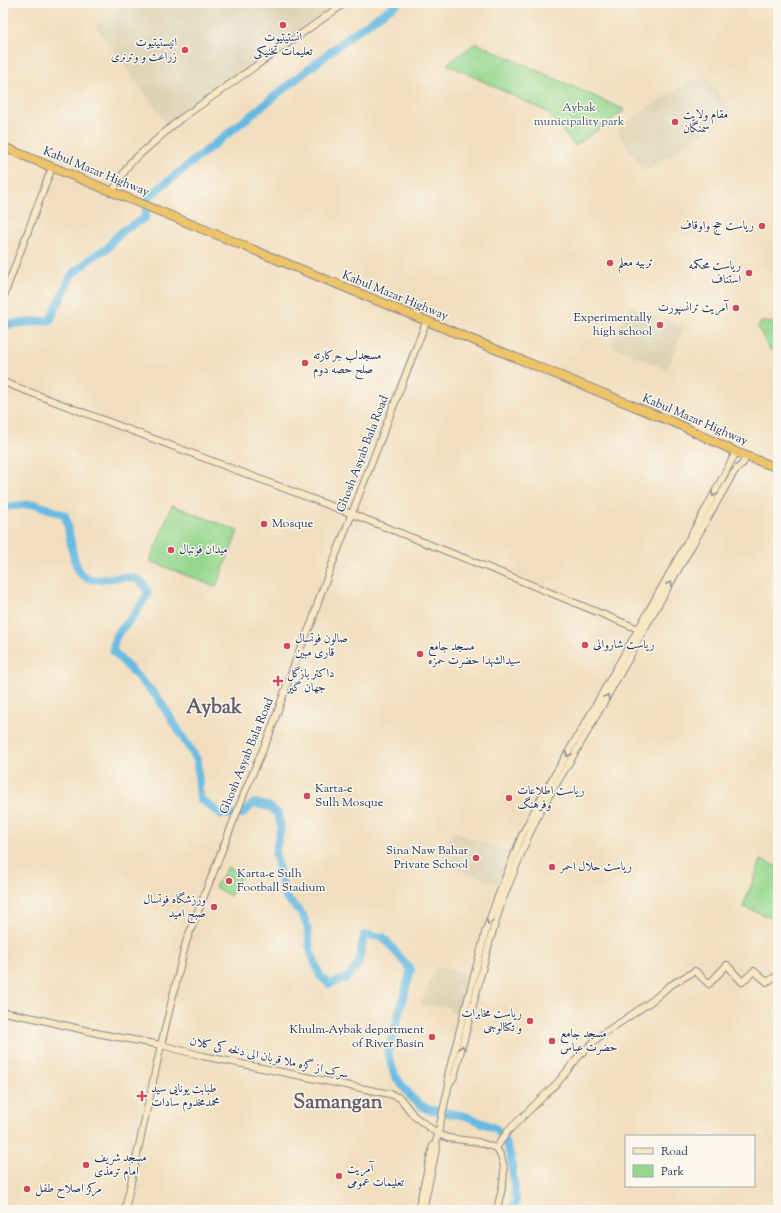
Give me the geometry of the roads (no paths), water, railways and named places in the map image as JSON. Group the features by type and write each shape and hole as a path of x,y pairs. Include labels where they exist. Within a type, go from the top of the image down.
{"highway":[{"name":"Kabul Mazar Highway","path":"3,147 426,322 680,425 742,454 778,468"}],"street":[{"path":"112,192 130,163 179,120 345,3"},
{"path":"3,298 52,167"},
{"name":"Ghosh Asyab Bala Road","path":"125,1210 160,1045 186,942 270,733 298,654 312,622 320,596 426,322"},
{"path":"3,382 352,514 512,577 640,630"},
{"path":"723,445 732,456 732,460"},
{"path":"423,1210 438,1145 436,1142 449,1084 448,1075 486,930 522,835 541,798 734,472 744,462 742,454 735,454 640,630"},
{"path":"740,466 749,462 759,461"},
{"path":"497,1210 504,1185 504,1168 497,1146 508,1131 558,1082 580,1055 601,1035 653,1000 669,986 695,971 709,984 727,965 742,982 754,971 767,982 778,975"},
{"name":"سرک از گزه ملا قربان الی دلخه کی کلان","path":"3,1012 101,1034 160,1045 203,1056 390,1094 400,1098 414,1116 448,1138 497,1146"},
{"path":"418,1210 432,1146 436,1142"}],"waterway":[{"path":"89,260 107,249 114,239 125,229 145,218 147,198 354,33 398,3"},
{"path":"59,302 72,274 85,264"},
{"path":"3,325 50,320 56,307"},
{"path":"3,507 35,504 65,515 75,563 81,574 88,578 97,580 128,577 136,579 143,584 148,594 134,615 118,633 114,642 113,651 158,698 197,760 200,799 222,815 242,814 254,803 270,807 278,814 281,827 275,853 286,898 303,915 308,930 310,950 320,976 329,984 347,978 358,965 364,935 383,937 411,970 388,1053 395,1076 413,1099 427,1109 466,1116 497,1129 505,1142 511,1157 516,1201 512,1210"}],"place":[{"name":"انستیتیوت تعلیمات تخنیکی","path":"283,25"},
{"name":"انیستیتیوت زراعت و وترنری","path":"185,50"},
{"name":"مقام ولایت سمنگان","path":"675,122"},
{"name":"ریاست حج واوقاف","path":"762,226"},
{"name":"تربیه معلم","path":"610,263"},
{"name":"ریاست محکمه استناف","path":"749,273"},
{"name":"آمریت ترانسپورت","path":"736,308"},
{"name":"Experimentally high school","path":"660,325"},
{"name":"مسجدلب جرکارته صلح حصه دوم","path":"305,363"},
{"name":"Mosque","path":"264,524"},
{"name":"میدان فوتبال","path":"171,550"},
{"name":"ریاست شاروالی","path":"585,645"},
{"name":"صالون فوتسال قاری مبین","path":"287,646"},
{"name":"مسجد جامع سیدالشهدا حضرت حمزه","path":"420,654"},
{"name":"داکتر بازگل جهان گیر","path":"278,681"},
{"name":"Karta-e Sulh Mosque","path":"307,796"},
{"name":"ریاست اطلاعات وفرهنگ","path":"509,798"},
{"name":"Sina Naw Bahar Private School","path":"476,858"},
{"name":"ریاست حلال احمر","path":"552,867"},
{"name":"Karta-e Sulh Football Stadium","path":"229,881"},
{"name":"ورزشگاه فوتسال صبح امید","path":"214,907"},
{"name":"ریاست مخابرات و تکنالوجی","path":"530,1021"},
{"name":"Khulm-Aybak department of River Basin","path":"432,1037"},
{"name":"مسجد جامع حضرت عباس","path":"552,1041"},
{"name":"طبابت یونایی سید محمدمخدوم سادات","path":"142,1096"},
{"name":"مسجد شریف امام ترمذی","path":"86,1165"},
{"name":"آمریت تعلیمات عمومی","path":"339,1176"},
{"name":"مرکز اصلاح طفل","path":"27,1189"}],"district":[{"name":"Aybak","path":"214,708"},
{"name":"Samangan","path":"338,1103"}],"park label":[{"name":"Aybak municipality park","path":"579,115"}]}
